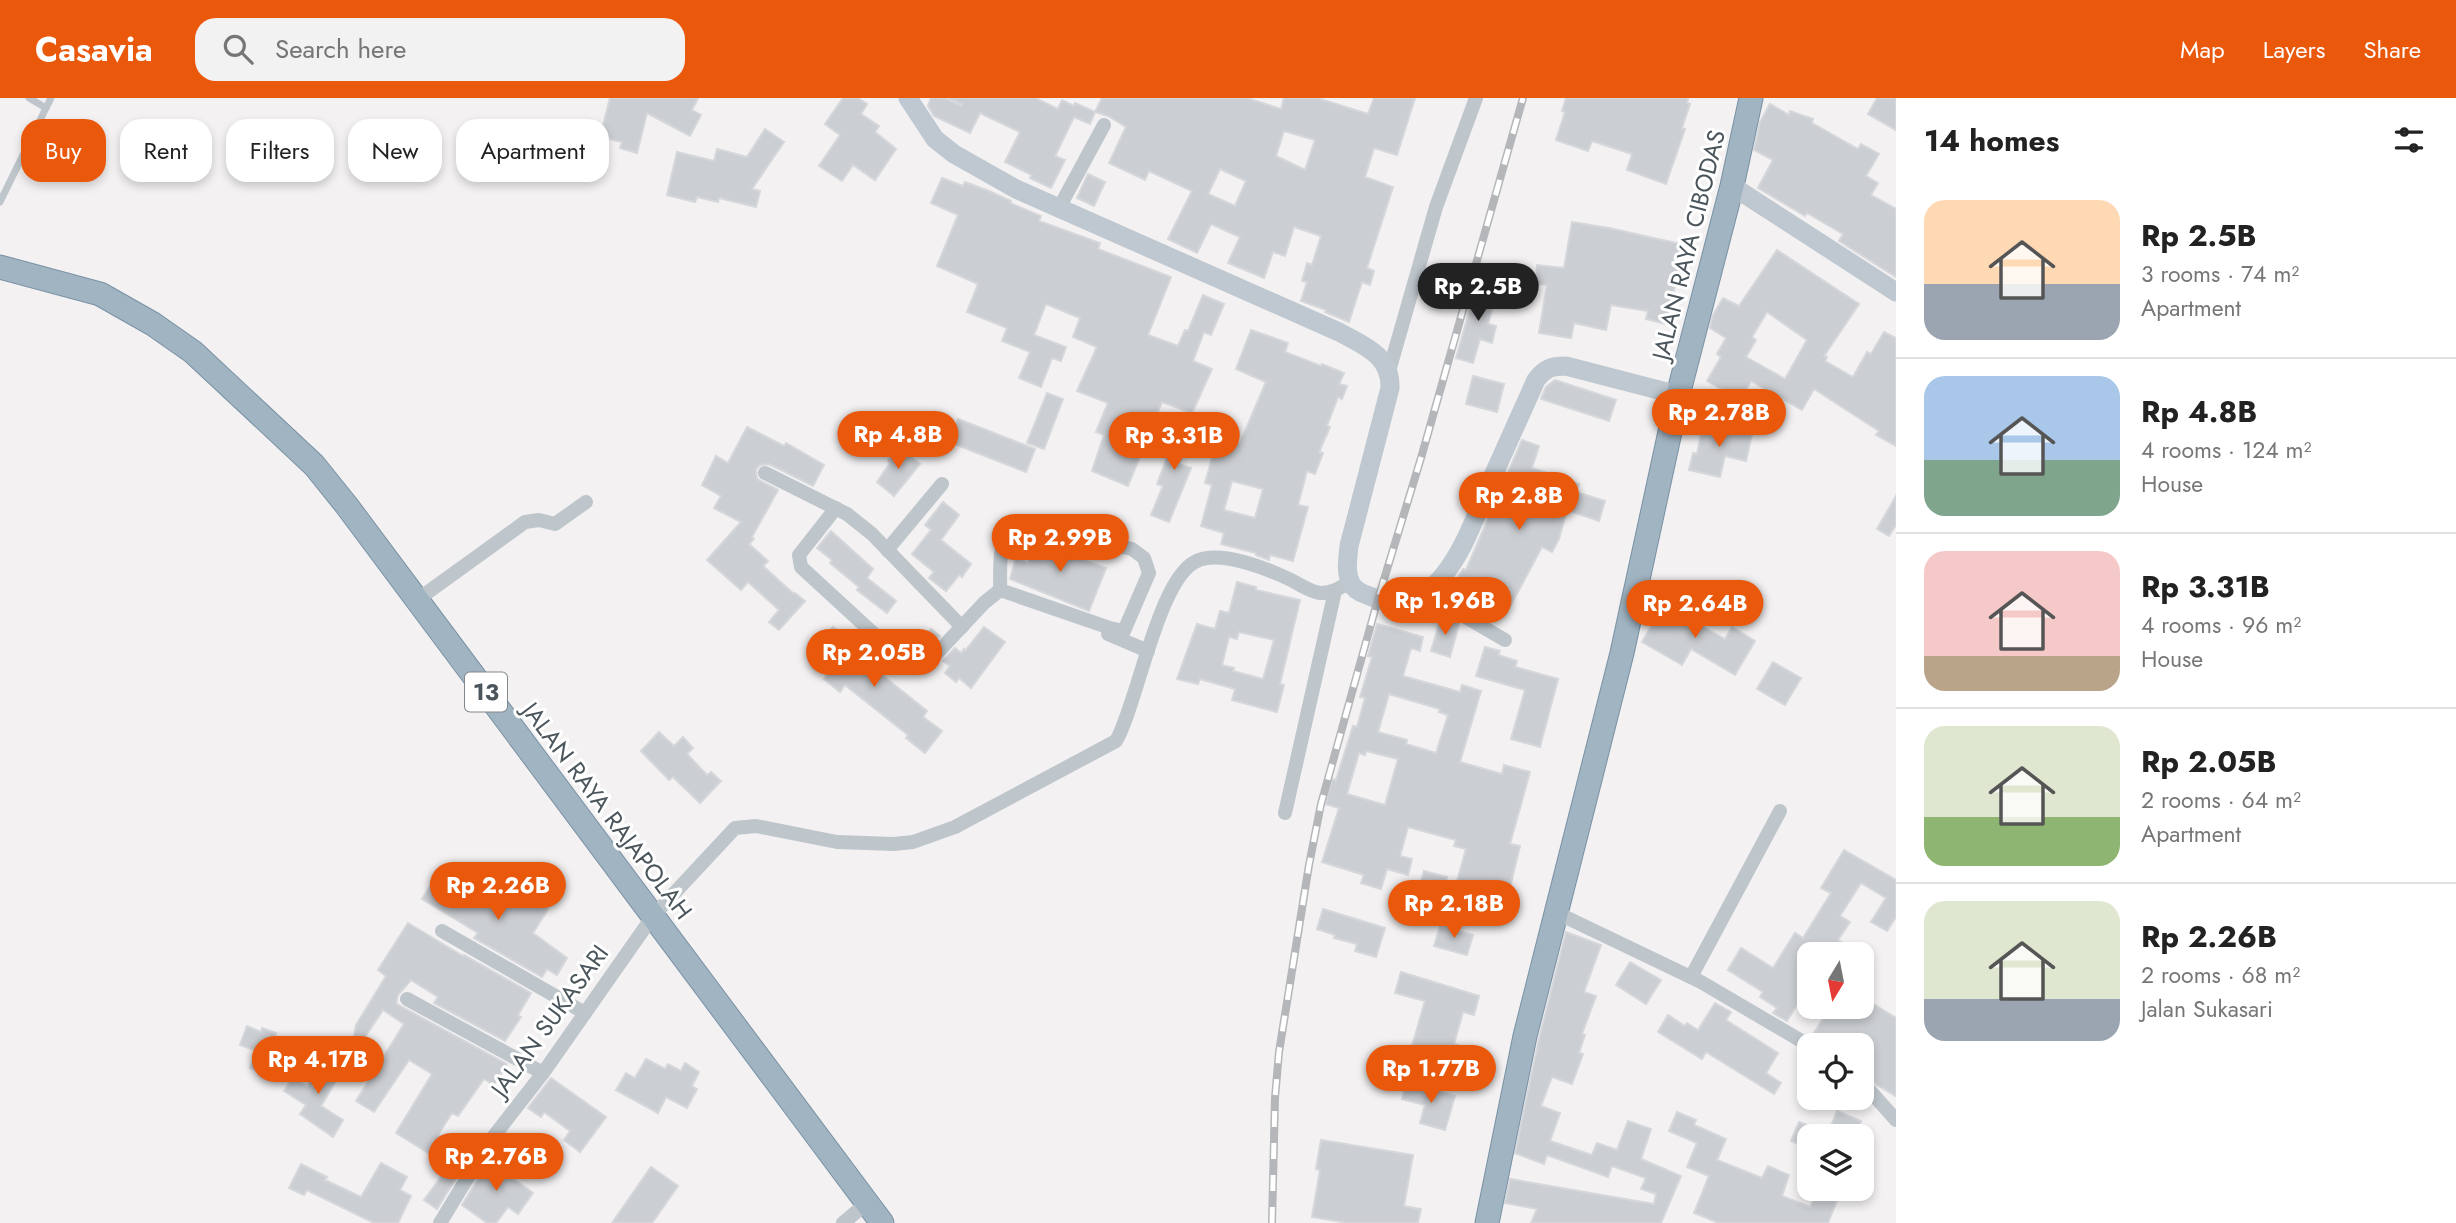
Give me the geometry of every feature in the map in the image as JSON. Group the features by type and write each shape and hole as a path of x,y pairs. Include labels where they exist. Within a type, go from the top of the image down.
{"highway":[{"name":"JALAN RAYA CIBODAS","path":"1487,1223 1525,1036 1622,653 1678,395 1732,187 1751,98"},
{"name":"JALAN RAYA RAJAPOLAH","path":"0,267 100,295 153,324 193,352 314,465 882,1223"}],"main road":[{"path":"908,98 935,139 954,154 1016,189 1339,332 1379,356 1389,371 1390,388 1349,546 1348,569 1342,586 1385,602 1402,603 1416,600 1426,594 1443,575 1466,539 1536,380 1544,370 1554,366 1566,366 1678,395"},
{"path":"1732,187 1896,292"}],"street":[{"path":"1389,371 1436,207 1476,98"},
{"path":"1059,208 1104,125"},
{"path":"765,473 847,513 887,550 962,628"},
{"path":"887,550 942,484"},
{"path":"417,600 525,522 539,520 555,524 586,502"},
{"path":"836,508 799,555 801,567 911,668 924,667 962,628 1003,601 1092,627 1148,651"},
{"path":"914,682 984,603 1000,590 1002,544 1010,529 1023,523 1132,549 1144,558 1150,573 1124,631"},
{"path":"1148,651 1171,588 1184,568 1200,559 1229,558 1282,576 1318,593 1342,586"},
{"path":"1285,813 1342,586"},
{"path":"1000,590 1124,631 1148,651"},
{"path":"1426,594 1506,640"},
{"name":"JALAN SUKASARI","path":"440,1223 490,1141 543,1073 653,916 735,828 756,826 837,842 894,844 913,842 955,827 1116,741 1127,718 1148,651"},
{"path":"1691,977 1780,811"},
{"path":"1557,913 1691,977 1797,1038"},
{"path":"442,931 585,1013"},
{"path":"407,999 543,1073"},
{"path":"1874,1095 1896,1120"},
{"path":"843,1223 867,1203"}],"lane":[{"path":"29,98 46,108"},
{"path":"0,202 51,98"}],"building":[{"path":"610,98 698,98 692,110 701,115 690,136 647,113 637,153 620,148 622,142 609,139 609,119 605,119"},
{"path":"843,98 858,98 867,104 861,114 879,126 875,132 896,149 875,180 853,165 842,181 819,166 840,135 825,124"},
{"path":"931,98 945,98 961,106 962,104 949,98 1035,98 1058,109 1062,100 1095,112 1090,124 1074,117 1055,156 1065,160 1051,188 1005,162 1020,132 980,113 970,133 934,116 928,106"},
{"path":"1102,98 1247,98 1281,109 1284,98 1317,98 1368,114 1374,98 1415,98 1397,155 1374,148 1365,177 1393,187 1367,268 1374,271 1370,285 1362,282 1349,322 1301,301 1307,282 1302,281 1307,263 1312,265 1321,236 1294,227 1285,256 1273,252 1264,278 1228,263 1240,237 1211,224 1197,253 1168,239 1192,191 1149,171 1145,180 1109,163 1126,127 1095,112","holes":["1284,131 1315,140 1305,170 1276,156","1220,169 1246,181 1235,206 1208,194"]},
{"path":"1566,98 1688,98 1687,103 1690,104 1682,128 1685,129 1666,184 1627,170 1632,154 1592,141 1588,151 1556,140 1565,112 1562,111"},
{"path":"1877,98 1896,98 1896,130 1868,114"},
{"path":"1770,104 1789,115 1790,111 1813,119 1812,123 1858,149 1861,144 1879,154 1866,176 1878,183 1871,195 1896,209 1896,277 1839,241 1843,234 1807,213 1805,216 1758,188 1773,160 1754,150 1760,122"},
{"path":"765,129 784,142 752,189 760,191 756,207 719,198 718,202 697,197 695,202 667,195 677,152 714,161 717,149 747,157"},
{"path":"1088,174 1105,182 1094,206 1077,198"},
{"path":"942,178 963,186 965,182 989,191 1041,216 1039,221 1100,243 1098,249 1171,277 1148,335 1178,346 1185,330 1188,331 1203,295 1224,304 1211,335 1204,332 1193,361 1212,369 1192,413 1162,402 1128,486 1092,471 1104,435 1096,432 1108,403 1077,391 1097,347 1073,337 1080,318 1046,304 1034,335 1066,347 1061,361 1052,358 1041,387 1019,378 1030,352 1002,341 1007,328 967,312 978,284 937,266 958,215 931,203"},
{"path":"1572,222 1685,245 1666,324 1646,319 1648,311 1611,305 1606,330 1574,323 1571,338 1539,333 1547,285 1536,284 1537,265 1564,268"},
{"path":"1777,250 1859,304 1824,356 1827,357 1825,361 1853,377 1867,352 1871,354 1884,332 1896,338 1896,446 1876,435 1879,431 1814,389 1802,410 1751,381 1740,400 1707,381 1721,357 1717,354 1726,338 1710,328 1713,315 1723,298 1739,306","holes":["1767,312 1807,340 1785,379 1746,357 1756,340 1752,337"]},
{"path":"1477,284 1498,289 1488,324 1496,326 1492,343 1480,339 1473,363 1456,358"},
{"path":"1251,330 1288,343 1285,352 1344,373 1339,384 1347,386 1342,399 1338,397 1327,426 1330,427 1319,452 1323,453 1315,474 1307,471 1298,505 1308,507 1293,561 1270,555 1269,560 1256,553 1221,544 1224,533 1201,526 1212,485 1205,483 1218,436 1240,443 1266,382 1236,369","holes":["1232,481 1263,489 1255,518 1224,510"]},
{"path":"1473,376 1504,384 1497,412 1466,404"},
{"path":"1555,380 1616,400 1609,421 1541,399 1546,387"},
{"path":"1047,393 1063,399 1044,449 1027,443"},
{"path":"1184,414 1197,419 1179,464 1191,468 1169,522 1151,515 1163,486 1157,484"},
{"path":"958,419 1035,449 1026,472 949,442"},
{"path":"1703,423 1752,434 1746,461 1725,456 1720,477 1689,470 1693,453 1697,454"},
{"path":"747,427 784,446 786,443 824,465 813,486 769,464 760,465 756,469 757,479 778,490 749,544 768,561 763,566 805,601 779,630 769,622 779,610 748,582 741,590 707,560 741,522 714,508 721,496 702,485 716,456 728,463"},
{"path":"1522,440 1539,446 1532,468 1579,484 1576,492 1605,501 1599,521 1567,510 1559,539 1552,552 1542,547 1506,614 1479,600 1476,610 1471,609 1446,595 1463,569 1466,570"},
{"path":"899,447 920,464 894,496 877,482"},
{"path":"1896,496 1896,525 1889,536 1877,529"},
{"path":"943,502 959,515 941,540 971,564 962,577 959,575 946,591 929,578 934,572 912,554 931,530 925,525"},
{"path":"831,531 873,569 867,578 896,601 887,613 857,590 859,587 830,563 832,560 817,548"},
{"path":"1038,537 1073,549 1071,555 1106,568 1089,611 1010,579 1016,558 1028,563"},
{"path":"1237,582 1256,587 1256,590 1300,600 1280,684 1284,685 1277,712 1232,700 1235,689 1200,679 1198,684 1177,679 1197,624 1215,629 1220,611 1229,613","holes":["1239,632 1274,640 1263,679 1233,671 1234,668 1222,665 1229,637 1237,639"]},
{"path":"1660,603 1725,639 1732,627 1755,641 1735,675 1691,649 1682,665 1642,642"},
{"path":"1442,614 1459,624 1450,657 1431,651"},
{"path":"1377,624 1423,637 1420,651 1411,648 1403,676 1460,692 1462,685 1481,691 1460,762 1502,774 1504,765 1530,772 1510,844 1520,846 1504,912 1485,906 1489,890 1457,881 1466,849 1454,846 1456,840 1408,827 1400,856 1412,859 1408,875 1387,869 1381,889 1361,883 1364,875 1322,862 1339,808 1325,804 1332,779 1336,780 1353,726 1357,727 1365,698 1360,697 1372,657 1368,656","holes":["1389,694 1440,709 1439,712 1448,715 1436,753 1406,744 1407,740 1378,732","1366,751 1398,759 1385,805 1347,794 1359,753 1365,755"]},
{"path":"833,627 846,637 842,643 927,711 923,717 942,731 925,753 906,738 908,735 845,685 840,692 824,679 828,673 809,657"},
{"path":"984,627 1005,642 971,688 959,678 956,682 945,673 950,666 943,661 955,648 961,653 964,649 965,651"},
{"path":"931,629 940,636 928,649 920,642"},
{"path":"1485,647 1500,651 1498,655 1517,661 1515,667 1558,679 1540,747 1511,739 1525,690 1476,676"},
{"path":"1773,662 1801,678 1785,705 1757,689"},
{"path":"659,732 674,746 683,737 693,748 687,754 707,775 711,772 721,781 700,803 673,777 669,780 641,751"},
{"path":"1844,850 1896,880 1896,917 1887,931 1871,922 1886,898 1861,883 1840,916 1850,922 1838,940 1841,942 1797,942 1797,1005 1787,1021 1773,1013 1777,1008 1760,997 1763,992 1728,970 1741,948 1773,968 1795,933 1803,938 1831,893 1821,888"},
{"path":"442,868 504,907 515,889 548,909 533,933 567,958 557,975 547,969 542,977 474,938 478,933 422,899"},
{"path":"1424,871 1447,877 1443,892 1420,885"},
{"path":"1323,909 1385,928 1376,957 1355,951 1357,944 1334,938 1335,935 1317,929"},
{"path":"408,923 531,993 518,1015 521,1017 505,1041 434,1003 438,997 411,980 398,995 396,1003 402,1007 507,1064 494,1085 484,1079 458,1116 452,1113 438,1135 438,1139 460,1154 469,1142 475,1147 437,1209 424,1200 449,1166 396,1133 432,1074 409,1060 374,1112 356,1101 404,1024 383,1010 349,1061 356,1025 386,976 378,970"},
{"path":"1440,926 1473,935 1467,955 1434,946"},
{"path":"1566,932 1601,945 1584,992 1596,996 1582,1034 1585,1035 1579,1053 1583,1054 1572,1084 1552,1077 1541,1106 1560,1113 1550,1141 1592,1155 1597,1143 1617,1150 1628,1121 1651,1129 1641,1159 1681,1176 1661,1223 1531,1223 1537,1209 1505,1203 1510,1179 1654,1204 1656,1194 1641,1189 1646,1178 1612,1166 1608,1177 1547,1155 1544,1164 1515,1153 1539,1039"},
{"path":"1630,962 1661,980 1646,1004 1616,985"},
{"path":"1401,972 1479,996 1474,1015 1463,1012 1454,1044 1466,1048 1460,1068 1410,1053 1425,1001 1395,993"},
{"path":"1715,1003 1731,1012 1726,1020 1778,1053 1766,1073 1781,1083 1774,1094 1706,1052 1702,1059 1658,1032 1668,1015 1685,1026 1687,1023 1698,1030"},
{"path":"1874,1004 1896,1018 1896,1096 1874,1082 1874,1033 1814,1033 1823,1019 1874,1019"},
{"path":"247,1026 261,1032 262,1028 276,1033 268,1055 240,1045"},
{"path":"256,1051 285,1065 280,1080 250,1068"},
{"path":"326,1056 344,1067 321,1106 343,1120 333,1137 300,1114 306,1105 284,1091 293,1077 307,1086"},
{"path":"646,1059 665,1069 668,1064 681,1071 685,1063 699,1072 692,1086 697,1089 687,1108 666,1097 658,1113 616,1090 626,1073 635,1078"},
{"path":"551,1078 606,1117 580,1152 564,1140 570,1131 544,1112 541,1117 528,1108"},
{"path":"1406,1082 1455,1096 1445,1130 1420,1123 1425,1105 1402,1099"},
{"path":"1837,1111 1861,1121 1860,1124 1832,1124"},
{"path":"1677,1112 1696,1120 1694,1125 1726,1139 1717,1160 1762,1178 1768,1166 1789,1175 1782,1196 1810,1207 1813,1201 1837,1201 1828,1223 1719,1223 1694,1213 1709,1176 1687,1167 1697,1143 1669,1131"},
{"path":"1797,1127 1797,1144 1791,1141"},
{"path":"1321,1140 1413,1155 1404,1206 1421,1209 1418,1223 1348,1223 1312,1217 1320,1170 1316,1169"},
{"path":"493,1155 512,1169 508,1175 533,1193 518,1214 508,1207 496,1223 487,1223 462,1205"},
{"path":"381,1163 407,1177 400,1190 411,1196 398,1223 374,1223 307,1190 304,1195 289,1188 301,1164 327,1177 325,1180 361,1197"},
{"path":"651,1167 678,1186 652,1223 612,1223"}],"railway":[{"path":"1272,1223 1275,1098 1279,1052 1321,804 1523,98"}]}
